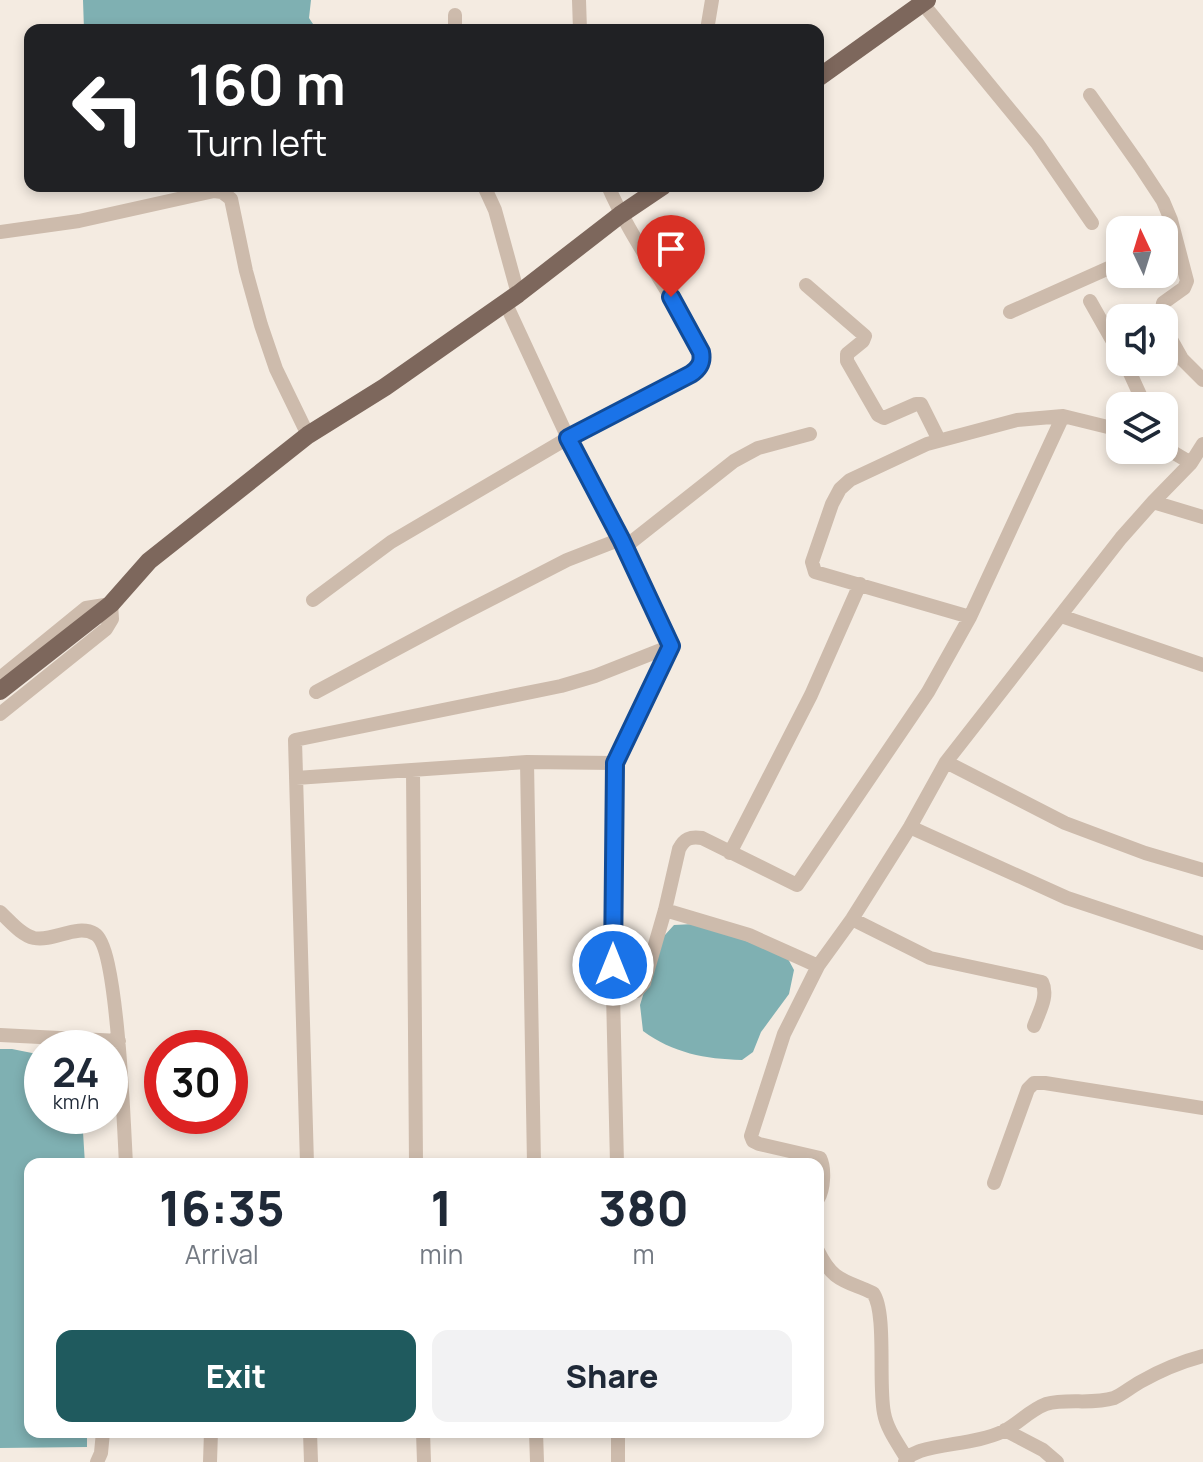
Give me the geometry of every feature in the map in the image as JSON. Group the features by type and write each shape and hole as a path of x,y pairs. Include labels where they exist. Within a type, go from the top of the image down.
{"main road":[{"path":"824,74 925,2"},
{"path":"0,691 111,604 149,561 308,435 385,387 512,298 654,192"}],"street":[{"path":"579,0 580,24"},
{"path":"708,24 712,0"},
{"path":"925,2 1037,143 1092,223"},
{"path":"1090,95 1163,201 1166,216"},
{"path":"0,232 79,221 210,192"},
{"path":"218,192 227,194 234,208 246,271 276,369 308,435"},
{"path":"487,192 495,210 512,298 568,438 623,543 671,646"},
{"path":"313,600 391,542 568,438 691,374 700,366 702,358 698,345 620,215 610,192"},
{"path":"1163,304 1184,288 1187,281 1178,260"},
{"path":"1010,312 1106,269"},
{"path":"806,285 865,336 847,354 847,361 878,415 884,418 921,404 939,440"},
{"path":"1090,301 1106,329"},
{"path":"1178,352 1203,380"},
{"path":"613,994 637,991 644,983 683,842 694,837 702,838 797,885 928,692 970,617 1063,416"},
{"path":"970,617 813,570 812,562 840,489 850,480 884,462 939,440 1017,420 1063,416 1106,427"},
{"path":"316,692 567,560 623,543 747,453 810,434"},
{"path":"820,1158 759,1144 751,1136 784,1034 818,966 852,919 910,827 946,762 1121,538 1191,463 1203,444"},
{"path":"1178,455 1191,463"},
{"path":"1153,502 1203,517"},
{"path":"730,853 811,695 860,584"},
{"path":"0,678 86,608 111,604 112,619 106,629 0,714"},
{"path":"1061,616 1203,665"},
{"path":"617,1158 613,994 615,763 671,646"},
{"path":"307,1158 295,740 561,686 671,646"},
{"path":"296,778 527,762 615,763"},
{"path":"527,762 534,1158"},
{"path":"946,762 1065,823 1145,853 1203,870"},
{"path":"413,770 416,1158"},
{"path":"910,827 1067,898 1203,943"},
{"path":"665,910 749,935 818,966"},
{"path":"0,912 33,938 45,939 83,930 98,935 107,958 117,1030"},
{"path":"852,919 930,958 1042,982 1045,997 1034,1026"},
{"path":"0,1035 24,1036"},
{"path":"994,1183 1028,1089 1034,1083 1203,1108"},
{"path":"124,1134 126,1158"},
{"path":"824,1262 837,1277 876,1296 880,1314 883,1410 890,1431 906,1460 920,1451 1005,1430 1033,1410 1046,1405 1116,1397 1163,1369 1203,1356"},
{"path":"1005,1430 1043,1450 1057,1462"},
{"path":"97,1462 102,1438"},
{"path":"210,1462 211,1438"},
{"path":"310,1438 311,1462"},
{"path":"423,1438 424,1462"},
{"path":"536,1438 537,1462"},
{"path":"618,1438 618,1462"}],"water":[{"path":"83,0 311,0 309,18 313,24 84,24"},
{"path":"694,924 787,957 794,970 789,994 761,1032 753,1052 742,1060 690,1053 666,1045 643,1031 640,1005 657,950 674,925"},
{"path":"0,1049 24,1051 24,1134 83,1134 85,1158 24,1158 24,1438 87,1438 87,1447 0,1448"}],"route":[{"path":"613,965 615,763 671,646 621,539 568,438 691,374 700,366 701,352 671,297"}]}
